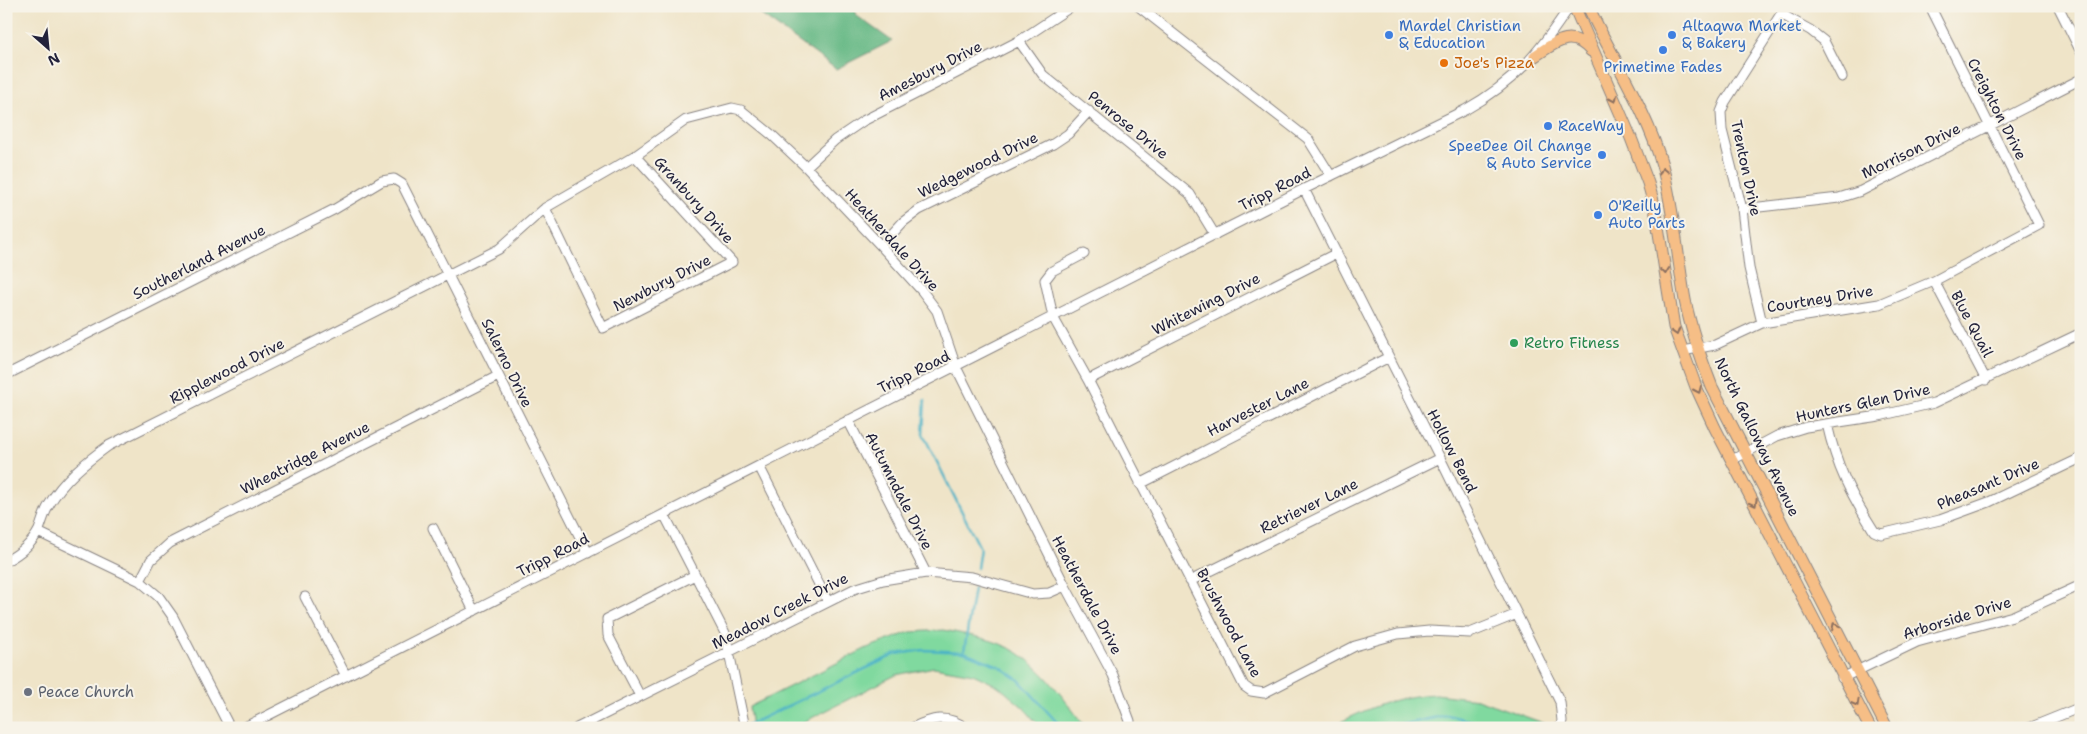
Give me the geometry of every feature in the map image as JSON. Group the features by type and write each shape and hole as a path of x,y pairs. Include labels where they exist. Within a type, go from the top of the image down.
{"main road":[{"name":"North Galloway Avenue","path":"1572,6 1596,56 1642,165 1655,208 1668,300 1682,351 1696,387 1842,678 1870,728"},
{"name":"North Galloway Avenue","path":"1588,6 1644,120 1662,164 1676,236 1685,301 1697,348 1712,387 1887,728"},
{"path":"1535,56 1559,40 1569,38 1585,44 1596,56"},
{"path":"1660,238 1676,236"}],"street":[{"name":"Amesbury Drive","path":"806,167 835,140 863,121 1019,41 1072,6"},
{"path":"1138,6 1308,139 1331,176"},
{"name":"Tripp Road","path":"243,728 1304,189 1484,100 1520,72 1535,56 1572,6"},
{"name":"Creighton Drive","path":"1930,6 2039,224"},
{"path":"2058,6 2081,52"},
{"path":"1784,10 1824,41 1842,77"},
{"name":"Trenton Drive","path":"1762,323 1749,268 1742,209 1722,130 1721,112 1725,102 1784,10"},
{"name":"Penrose Drive","path":"1019,41 1031,61 1043,75 1190,194 1215,235"},
{"name":"Morrison Drive","path":"1742,209 1839,198 1861,191 2081,79"},
{"name":"Heatherdale Drive","path":"500,249 545,208 635,156 686,120 732,108 741,110 756,121 806,167 881,246 922,291 936,311 956,367 1065,586 1113,675 1130,721 1129,728"},
{"name":"Wedgewood Drive","path":"881,246 903,222 919,210 1053,144 1068,134 1089,111"},
{"name":"Granbury Drive","path":"635,156 732,262"},
{"name":"Southerland Avenue","path":"6,375 335,209 382,182 394,179 402,184"},
{"name":"Salerno Drive","path":"402,184 588,553"},
{"name":"Hollow Bend","path":"1304,189 1440,458 1560,702 1562,721 1560,728"},
{"name":"Newbury Drive","path":"545,208 603,328 732,262"},
{"name":"Courtney Drive","path":"1682,351 1715,344 1762,323 1879,304 1934,281 2034,230 2039,224"},
{"name":"Ripplewood Drive","path":"6,561 22,552 38,532 49,505 66,482 85,463 108,446 500,249"},
{"name":"Whitewing Drive","path":"1088,380 1336,253"},
{"name":"Brushwood Lane","path":"1084,254 1052,271 1045,280 1053,317 1088,380 1244,686 1257,693 1264,693 1355,646 1398,634 1429,631 1470,633 1517,614"},
{"name":"Blue Quail","path":"1934,281 1986,380"},
{"name":"Hunters Glen Drive","path":"1732,460 1777,436 1828,424 1921,408 1986,380 2081,333"},
{"name":"Harvester Lane","path":"1140,484 1389,357"},
{"name":"Wheatridge Avenue","path":"140,581 151,560 170,543 498,376"},
{"name":"Autumndale Drive","path":"848,420 926,573"},
{"name":"Pheasant Drive","path":"1828,424 1836,460 1846,482 1874,531 1880,534 1940,520 1989,502 2081,458"},
{"name":"Retriever Lane","path":"1190,581 1440,458"},
{"path":"759,466 828,602"},
{"path":"664,514 694,575 719,619 730,652 744,728"},
{"path":"433,528 474,611"},
{"path":"38,532 140,581 159,597 173,617 230,728"},
{"name":"Meadow Creek Drive","path":"577,728 854,589 883,580 926,573 972,577 1033,594 1049,593 1065,586"},
{"path":"640,696 608,635 607,619 694,575"},
{"name":"Arborside Drive","path":"1842,678 1917,642 2013,616 2081,585"},
{"path":"306,597 346,676"},
{"path":"2029,728 2081,707"},
{"path":"912,728 928,720 942,718 955,720 966,728"}],"green space":[{"path":"749,6 854,6 857,16 892,41 836,69"},
{"path":"944,630 992,641 1018,653 1047,678 1086,728 1041,728 1024,708 998,686 973,674 934,667 896,675 792,728 752,728 749,707 867,648 910,632"},
{"path":"1436,694 1477,699 1557,728 1329,728 1355,715 1393,701 1407,697"}],"waterway":[{"path":"925,400 923,434 980,548 977,568"},
{"path":"964,652 974,588"},
{"path":"746,726 896,654 924,650 964,652 999,666 1019,680 1062,728"},
{"path":"1387,728 1447,715 1498,728"}],"place":[{"name":"Mardel Christian & Education","path":"1389,35"},
{"name":"Altaqwa Market & Bakery","path":"1672,35"},
{"name":"Primetime Fades","path":"1663,50"},
{"name":"Joe's Pizza","path":"1444,63"},
{"name":"RaceWay","path":"1548,126"},
{"name":"SpeeDee Oil Change & Auto Service","path":"1602,155"},
{"name":"O'Reilly Auto Parts","path":"1598,215"},
{"name":"Retro Fitness","path":"1514,343"},
{"name":"Peace Church","path":"28,692"}]}
